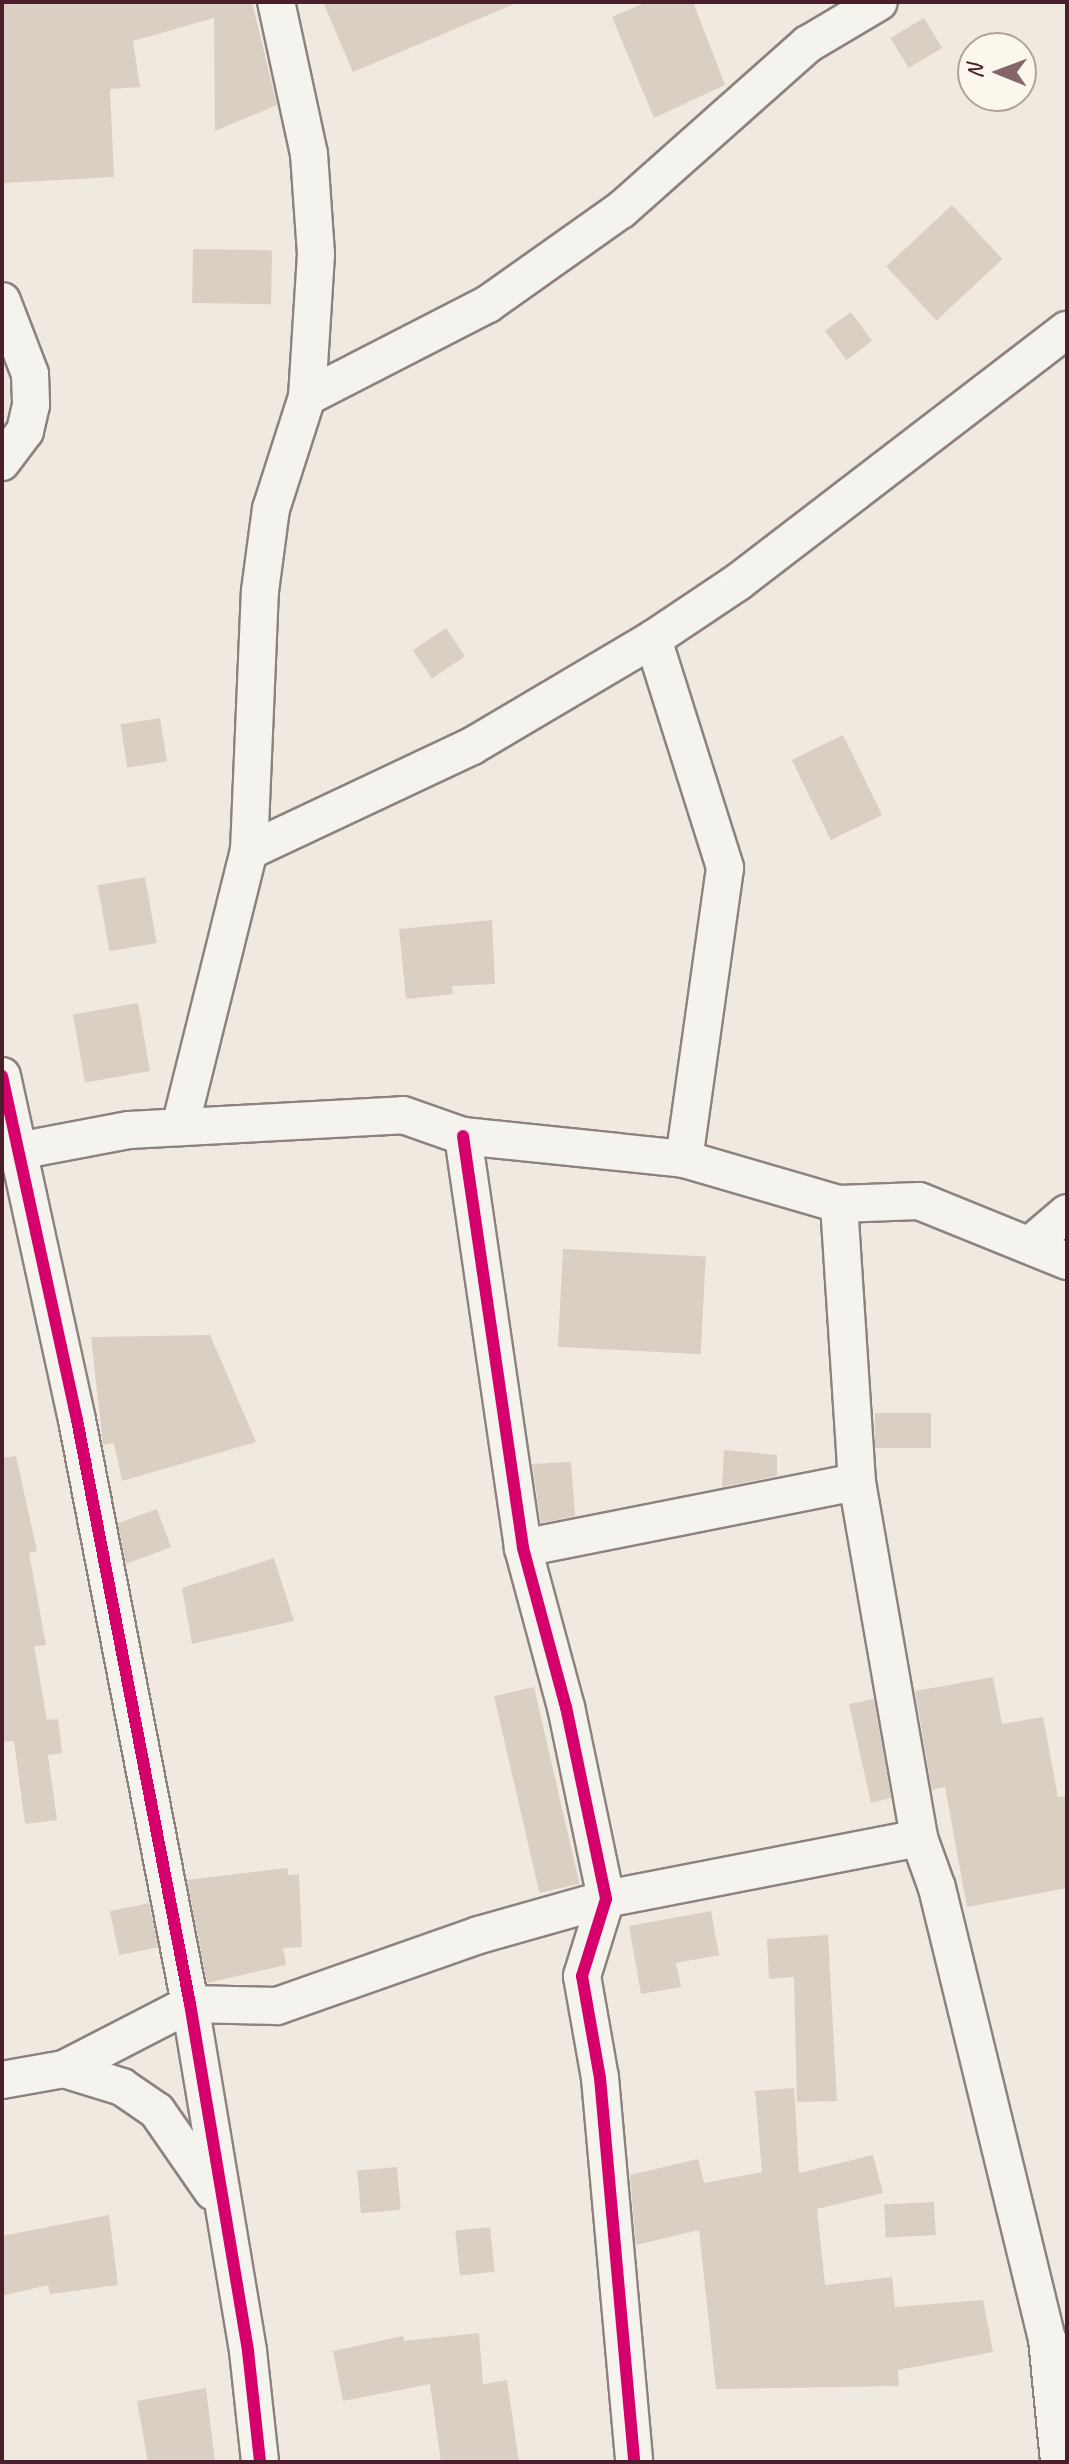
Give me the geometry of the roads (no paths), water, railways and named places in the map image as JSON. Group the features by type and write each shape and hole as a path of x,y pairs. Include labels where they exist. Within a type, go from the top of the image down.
{"street":[{"path":"180,1127 249,851 260,591 271,509 307,397 316,254 309,154 276,2"},
{"path":"307,397 488,304 621,210 808,44 879,2"},
{"path":"2,301 30,374 31,405 25,431 2,462"},
{"path":"249,851 472,746 653,639 738,582 1067,330"},
{"path":"653,639 725,868 684,1159"},
{"path":"2,1076 10,1152 190,2004 260,2462"},
{"path":"10,1152 75,1137 180,1127 403,1115 463,1136 684,1159 839,1204 919,1201 1032,1243 1067,1261"},
{"path":"463,1136 523,1548 566,1707 606,1899 582,1976 600,2078 634,2462"},
{"path":"839,1204 857,1482 919,1838 937,1888 1023,2227 1047,2339 1059,2462"},
{"path":"1032,1243 1067,1213"},
{"path":"523,1548 857,1482"},
{"path":"2,2080 64,2069 190,2004 277,2006 606,1899 919,1838"},
{"path":"64,2069 122,2087 157,2111 186,2145 224,2212"}]}
